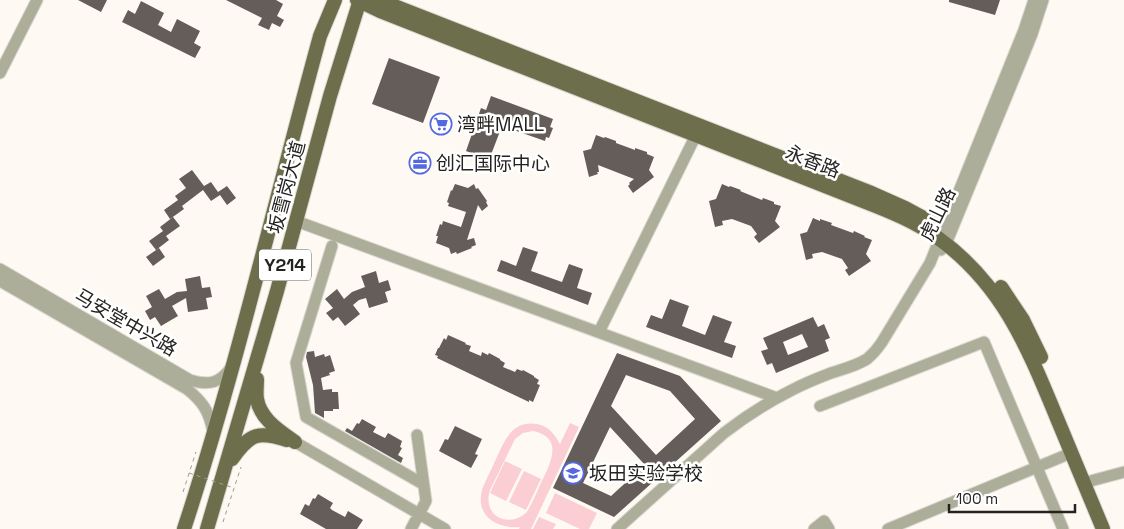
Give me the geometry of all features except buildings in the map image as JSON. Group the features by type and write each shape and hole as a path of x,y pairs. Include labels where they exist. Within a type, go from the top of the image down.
{"main road":[{"name":"坂雪岗大道","path":"184,529 214,434 320,36 335,0"},
{"name":"坂雪岗大道","path":"207,529 258,360 330,96 359,0"},
{"name":"永香路","path":"359,0 389,15 883,209 945,237 972,254 993,277 1014,306 1041,357 1088,482 1103,529"},
{"name":"永香路","path":"379,0 869,192 906,208 931,222 987,283 1015,325 1033,361 1071,453 1112,529"},
{"path":"258,360 257,394 259,406 270,422 295,442"},
{"path":"225,469 243,444 256,436 270,435 295,442"}],"street":[{"path":"0,73 37,0"},
{"name":"虎山路","path":"945,237 1034,0"},
{"name":"虎山路","path":"617,529 724,432 757,409 812,381 860,363 876,351 945,237 1022,59 1043,0"},
{"path":"599,332 696,135"},
{"path":"296,221 777,398"},
{"path":"332,246 296,363 306,417 424,484"},
{"name":"马安堂中兴路","path":"0,269 190,380 200,383 211,383 220,380 233,365"},
{"name":"马安堂中兴路","path":"0,280 187,389 198,397 205,406 211,418 214,434"},
{"path":"820,406 984,342 1063,529"},
{"path":"411,529 426,501 417,435"},
{"path":"295,442 445,529"},
{"path":"888,529 1071,453"},
{"path":"1088,482 1124,472"},
{"path":"814,529 824,522 829,529"}],"path":[{"path":"223,522 242,464"},
{"path":"183,492 188,474 234,488"}],"shaded area":[{"path":"570,423 579,427 531,529 519,529 520,527 502,525 488,517 481,504 483,487 506,439 515,428 528,424 541,425 554,434 560,444","holes":["533,431 549,440 552,446 552,453 547,470 530,506 526,513 519,518 511,520 498,517 493,512 488,499 490,490 515,439 523,433"]},
{"path":"505,461 522,469 506,501 490,493"},
{"path":"524,471 541,479 526,510 509,502"},
{"path":"555,493 597,513 589,529 580,529 546,513"},
{"path":"539,517 556,524 553,529 533,529"}],"place":[{"name":"湾畔MALL","path":"441,124"},
{"name":"创汇国际中心","path":"420,163"},
{"name":"坂田实验学校","path":"573,473"}]}
